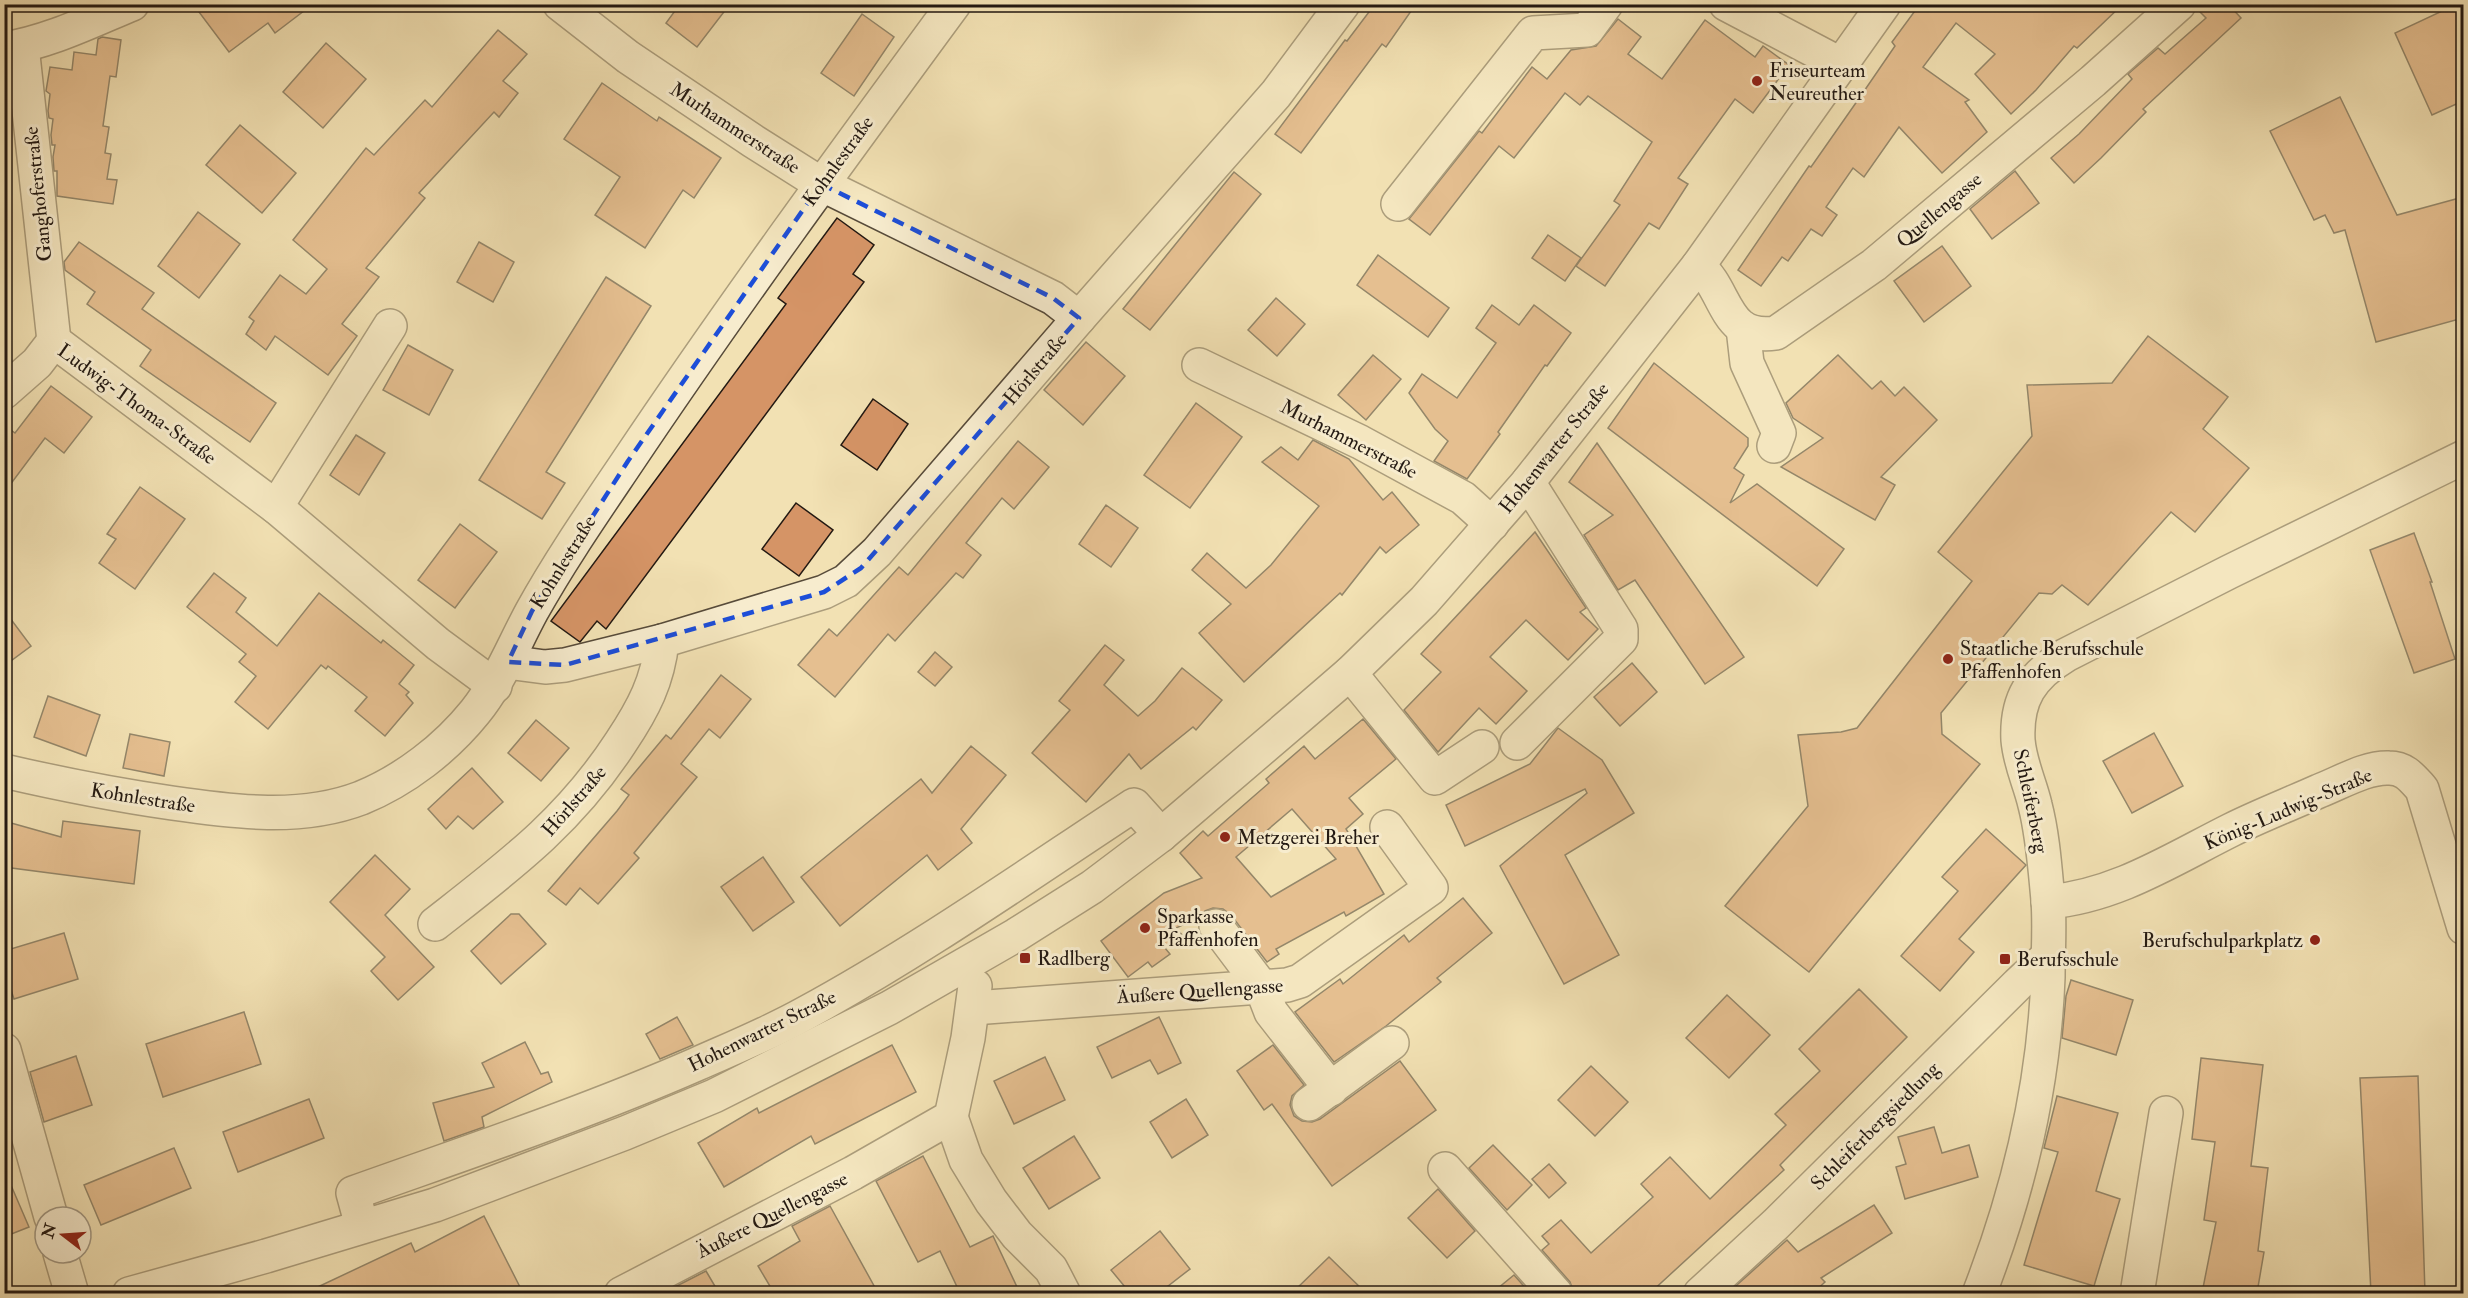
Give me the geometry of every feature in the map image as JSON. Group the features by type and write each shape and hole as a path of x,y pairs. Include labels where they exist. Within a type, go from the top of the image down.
{"street":[{"name":"Murhammerstraße","path":"560,4 628,57 821,184 1053,298 1079,318"},
{"name":"Kohnlestraße","path":"4,771 132,798 236,812 271,813 334,807 364,797 422,763 473,715 502,674 532,611 621,471 821,184 954,4"},
{"name":"Hörlstraße","path":"502,674 565,665 662,641 824,592 846,580 877,552 1276,94 1343,4"},
{"path":"1398,204 1533,33 1587,30 1606,4"},
{"path":"1726,4 1842,65"},
{"name":"Hohenwarter Straße","path":"129,1293 435,1205 625,1133 714,1096 889,1008 1092,887 1161,835 1350,673 1424,601 1528,482 1698,266 1884,4"},
{"name":"Quellengasse","path":"1743,328 1766,334 1776,333 1874,265 2093,81 2179,4"},
{"path":"13,48 110,8"},
{"name":"Ganghoferstraße","path":"13,48 54,341"},
{"path":"1698,266 1707,273 1723,304 1733,319 1743,328 1747,363 1779,433 1774,446"},
{"path":"276,507 390,326"},
{"name":"Ludwig-Thoma-Straße","path":"4,392 37,363 54,341 276,507 438,644 502,674"},
{"name":"Murhammerstraße","path":"1199,365 1370,447 1463,498 1492,524"},
{"name":"Schleiferberg","path":"1988,1291 2033,1114 2046,1023 2048,902 2039,821 2035,802 2024,775 2018,740 2022,702 2028,687 2050,664 2066,655 2463,457"},
{"path":"1517,743 1621,639 1622,629 1528,482"},
{"name":"Hörlstraße","path":"435,924 520,858 551,830 588,790 636,720 651,692 660,664 662,641"},
{"path":"1350,673 1435,778 1482,747"},
{"name":"König-Ludwig-Straße","path":"2048,902 2071,900 2120,886 2232,829 2362,774 2388,768 2408,773 2422,789 2463,928"},
{"name":"Hohenwarter Straße","path":"362,1226 352,1193 555,1121 652,1083 768,1032 804,1014 891,963 1134,805 1161,835"},
{"name":"Äußere Quellengasse","path":"973,1008 1287,985 1300,981 1431,888 1388,827"},
{"path":"1216,927 1261,986 1271,1012 1320,1096 1392,1044"},
{"name":"Schleiferbergsiedlung","path":"1700,1293 1776,1224 2048,957"},
{"path":"975,958 973,1008 951,1117 966,1160 991,1201 1017,1235 1051,1269 1064,1293"},
{"path":"4,1050 48,1205"},
{"path":"2137,1293 2166,1113"},
{"name":"Äußere Quellengasse","path":"621,1293 853,1173 951,1117"},
{"path":"1445,1169 1556,1293"},
{"path":"64,1265 72,1293"}],"highlighted area":[{"path":"821,184 1053,298 1079,318 861,568 824,592 565,665 508,662 532,611 628,461"}],"building":[{"path":"193,4 313,4 275,33 268,23 229,52"},
{"path":"680,4 730,4 697,47 666,23"},
{"path":"1375,4 1416,4 1386,47 1382,44 1301,153 1275,134 1345,40 1347,41"},
{"path":"1920,4 2123,4 2077,48 2074,46 2036,90 2011,114 1975,74 1995,54 1956,23 1923,67 1969,100 1965,102 1987,132 1942,173 1899,127 1864,177 1853,168 1826,207 1837,215 1822,236 1811,229 1788,261 1782,257 1761,286 1738,270 1895,46 1892,42"},
{"path":"2197,4 2228,4 2241,18 2143,109 2146,112 2074,183 2051,158 2079,134 2132,79 2128,74 2158,48 2165,54 2206,18 2197,9"},
{"path":"2457,4 2463,4 2463,101 2432,115 2395,33"},
{"path":"862,14 894,37 854,96 821,73"},
{"path":"1618,19 1641,37 1628,54 1662,79 1705,20 1755,57 1763,46 1789,65 1753,113 1735,99 1678,178 1688,184 1659,229 1649,223 1605,286 1576,266 1620,205 1614,201 1652,142 1588,96 1580,105 1565,93 1514,158 1499,146 1430,235 1409,219 1479,131 1482,133 1532,67 1547,79 1571,50 1596,46"},
{"path":"498,30 527,54 503,81 518,93 499,117 494,112 419,193 425,198 366,268 379,277 342,324 357,336 328,375 275,336 266,350 246,334 254,321 249,317 280,275 306,294 327,269 293,240 366,148 374,155 425,100 432,107"},
{"path":"102,37 121,40 116,77 110,76 103,126 109,127 105,153 111,154 107,179 117,180 113,204 57,196 57,171 54,171 53,157 55,145 52,145 51,135 53,119 49,118 50,94 46,91 50,67 72,70 74,52 96,55 98,39"},
{"path":"326,43 366,79 323,128 283,92"},
{"path":"602,83 657,121 659,117 721,158 694,198 683,190 645,248 595,215 620,177 564,139"},
{"path":"2340,97 2397,215 2463,197 2463,318 2376,342 2345,230 2334,233 2325,215 2314,220 2270,131"},
{"path":"240,125 296,173 262,213 206,165"},
{"path":"2015,171 2039,203 1992,239 1970,209"},
{"path":"1234,172 1261,194 1150,330 1123,309"},
{"path":"198,212 240,244 199,298 158,266"},
{"path":"837,218 874,245 853,274 864,282 606,629 597,621 580,642 551,621 786,304 778,298"},
{"path":"1548,235 1581,258 1565,281 1532,258"},
{"path":"79,242 154,293 142,309 276,403 250,442 140,366 151,350 87,304 95,292 65,270 64,262"},
{"path":"479,242 514,262 493,302 457,282"},
{"path":"1942,246 1971,286 1924,322 1894,281"},
{"path":"1378,255 1449,308 1428,337 1357,285"},
{"path":"606,277 651,306 546,472 565,483 542,519 479,480"},
{"path":"1276,298 1305,324 1277,356 1248,330"},
{"path":"1492,305 1519,325 1534,305 1571,333 1547,366 1545,365 1498,432 1500,434 1467,479 1434,461 1448,441 1435,429 1409,393 1422,374 1457,398 1496,343 1476,328"},
{"name":"Staatliche Berufsschule Pfaffenhofen","path":"2148,336 2228,397 2203,429 2249,468 2195,532 2171,512 2088,605 2062,585 2052,594 2039,593 1941,713 1942,734 1980,764 1809,972 1725,906 1808,806 1798,735 1841,732 1857,728 1972,581 1938,552 2032,436 2027,385 2112,383"},
{"path":"1086,342 1125,376 1083,425 1044,390"},
{"path":"408,345 453,370 429,415 383,390"},
{"path":"1373,355 1401,379 1366,420 1338,395"},
{"path":"1838,355 1872,389 1881,381 1895,396 1904,387 1937,420 1881,477 1895,485 1875,520 1781,467 1823,438 1793,418 1786,403"},
{"path":"1654,363 1748,438 1748,446 1734,468 1744,475 1730,503 1757,484 1844,549 1817,586 1608,428"},
{"path":"51,386 92,417 64,453 45,438 4,493 4,425 15,433"},
{"path":"873,399 908,424 877,470 841,445"},
{"path":"1196,403 1242,437 1190,508 1144,475"},
{"path":"356,435 385,453 359,495 330,475"},
{"path":"1313,440 1349,459 1383,500 1392,492 1419,525 1386,553 1380,547 1342,595 1340,593 1244,682 1199,633 1231,604 1192,570 1207,553 1246,588 1271,565 1319,506 1262,462 1281,447 1298,460"},
{"path":"1018,441 1049,467 1014,509 1002,498 966,543 981,555 963,578 956,573 895,641 888,634 835,697 798,665 829,629 837,636 899,567 908,575"},
{"path":"1597,443 1744,657 1705,684 1635,580 1618,590 1584,535 1613,515 1569,482"},
{"path":"140,487 185,519 135,589 99,563 116,539 107,534"},
{"path":"796,503 833,530 799,576 762,549"},
{"path":"1106,505 1138,528 1111,567 1079,544"},
{"path":"460,524 497,552 455,608 418,580"},
{"path":"1535,532 1586,608 1580,612 1598,629 1568,660 1526,620 1490,657 1527,691 1496,724 1479,708 1438,752 1404,710 1441,672 1421,654"},
{"path":"2414,533 2432,582 2430,582 2455,659 2414,673 2370,550"},
{"path":"214,573 246,598 236,612 277,646 319,593 381,643 383,640 414,665 399,684 409,692 406,695 413,703 385,736 355,711 367,697 328,666 326,669 321,665 268,729 235,702 256,676 239,662 246,654 187,607"},
{"path":"4,610 31,646 4,666"},
{"path":"1105,645 1124,660 1104,685 1138,716 1155,701 1182,668 1222,700 1196,730 1193,727 1141,769 1129,754 1086,802 1032,753 1070,710 1059,701"},
{"path":"935,652 952,667 935,686 918,672"},
{"path":"1632,663 1657,692 1620,726 1594,697"},
{"path":"721,675 751,699 720,738 709,729 681,764 697,777 634,853 639,858 598,904 580,888 566,905 548,891 629,795 621,789 666,735 671,739"},
{"path":"48,696 100,715 86,756 34,737"},
{"path":"1363,719 1396,759 1349,798 1363,814 1346,829 1384,894 1346,916 1344,912 1276,949 1279,954 1267,962 1231,915 1223,909 1213,908 1176,928 1182,935 1165,948 1170,954 1152,967 1148,962 1128,977 1101,941 1164,893 1202,878 1180,853 1203,831 1208,836 1269,783 1266,779 1304,746 1315,759","holes":["1292,809 1336,859 1271,897 1236,857"]},
{"path":"536,720 569,748 541,781 508,753"},
{"path":"1558,728 1602,760 1634,813 1565,855 1619,955 1564,984 1500,866 1587,793 1585,789 1465,846 1446,805 1530,764"},
{"path":"2154,733 2183,786 2132,813 2103,761"},
{"path":"130,734 170,742 164,776 123,768"},
{"path":"971,746 1006,775 961,829 972,843 938,870 927,855 840,926 801,877 921,779 932,793"},
{"path":"472,768 503,802 473,829 458,816 446,829 428,809"},
{"path":"4,821 61,837 63,821 140,831 134,884 4,867"},
{"path":"1986,829 2026,865 1959,939 1974,952 1940,991 1901,956 1958,891 1942,877"},
{"path":"375,855 410,889 385,915 434,967 398,1000 371,971 385,957 330,902"},
{"path":"763,857 794,902 753,931 721,887"},
{"path":"1463,898 1492,933 1437,978 1441,982 1386,1026 1334,1062 1295,1012 1340,979 1343,984 1404,935 1409,942"},
{"path":"511,914 519,914 546,944 501,984 471,951"},
{"path":"64,933 78,979 14,999 4,969 4,951"},
{"path":"2071,980 2133,1000 2116,1055 2062,1038 2066,996"},
{"path":"1859,989 1907,1037 1780,1165 1784,1170 1650,1293 1574,1293 1570,1282 1542,1250 1549,1244 1542,1236 1561,1220 1591,1253 1653,1197 1641,1184 1670,1157 1710,1199 1786,1125 1775,1114 1820,1071 1799,1049"},
{"path":"1727,995 1770,1035 1729,1078 1686,1038"},
{"path":"244,1012 261,1064 163,1097 146,1044"},
{"path":"677,1017 693,1045 660,1059 646,1034"},
{"path":"1159,1017 1181,1063 1158,1074 1150,1060 1112,1078 1097,1047"},
{"path":"525,1042 541,1074 548,1072 552,1082 482,1117 484,1127 444,1141 433,1103 494,1087 482,1063"},
{"path":"892,1045 916,1092 815,1144 811,1136 724,1187 698,1143 757,1108 759,1113"},
{"path":"1273,1045 1304,1085 1292,1096 1290,1105 1294,1116 1302,1121 1312,1122 1320,1119 1400,1061 1436,1110 1332,1186 1272,1104 1264,1110 1237,1071"},
{"path":"76,1056 92,1105 44,1122 30,1072"},
{"path":"1045,1057 1065,1100 1014,1124 994,1081"},
{"path":"2201,1058 2263,1065 2251,1166 2268,1168 2258,1251 2264,1252 2257,1293 2202,1293 2216,1222 2204,1220 2215,1142 2192,1139"},
{"path":"1591,1066 1628,1102 1595,1136 1558,1100"},
{"path":"2418,1076 2425,1293 2371,1293 2360,1078"},
{"path":"2057,1096 2118,1113 2096,1191 2120,1199 2094,1286 2024,1265 2058,1152 2044,1148"},
{"path":"309,1099 324,1138 238,1172 223,1132"},
{"path":"1186,1099 1208,1135 1172,1158 1150,1122"},
{"path":"1934,1127 1942,1153 1969,1145 1978,1177 1905,1199 1896,1167 1906,1164 1898,1137"},
{"path":"1074,1136 1100,1178 1049,1209 1023,1168"},
{"path":"1493,1145 1532,1185 1507,1210 1469,1168"},
{"path":"174,1148 191,1188 101,1225 84,1185"},
{"path":"923,1156 970,1247 993,1236 1017,1287 1002,1293 960,1293 940,1251 918,1262 876,1181"},
{"path":"1549,1164 1566,1183 1549,1198 1532,1179"},
{"path":"4,1169 29,1227 4,1237"},
{"path":"1438,1189 1475,1231 1447,1258 1408,1218"},
{"path":"1874,1205 1892,1233 1821,1278 1825,1282 1813,1293 1728,1293 1787,1240 1798,1252"},
{"path":"830,1206 878,1293 774,1293 758,1266 800,1241 792,1226"},
{"path":"484,1216 523,1293 305,1293 411,1243 415,1252"},
{"path":"1160,1231 1190,1269 1159,1293 1130,1293 1111,1270"},
{"path":"1329,1257 1366,1293 1292,1293"},
{"path":"706,1271 719,1293 663,1293"},
{"path":"1514,1275 1530,1293 1492,1293"}],"place":[{"name":"Friseurteam Neureuther","path":"1757,81"},
{"name":"Staatliche Berufsschule Pfaffenhofen","path":"1948,659"},
{"name":"Metzgerei Breher","path":"1225,837"},
{"name":"Sparkasse Pfaffenhofen","path":"1145,928"},
{"name":"Berufschulparkplatz","path":"2315,940"},
{"name":"Radlberg","path":"1025,958"},
{"name":"Berufsschule","path":"2005,959"}]}
